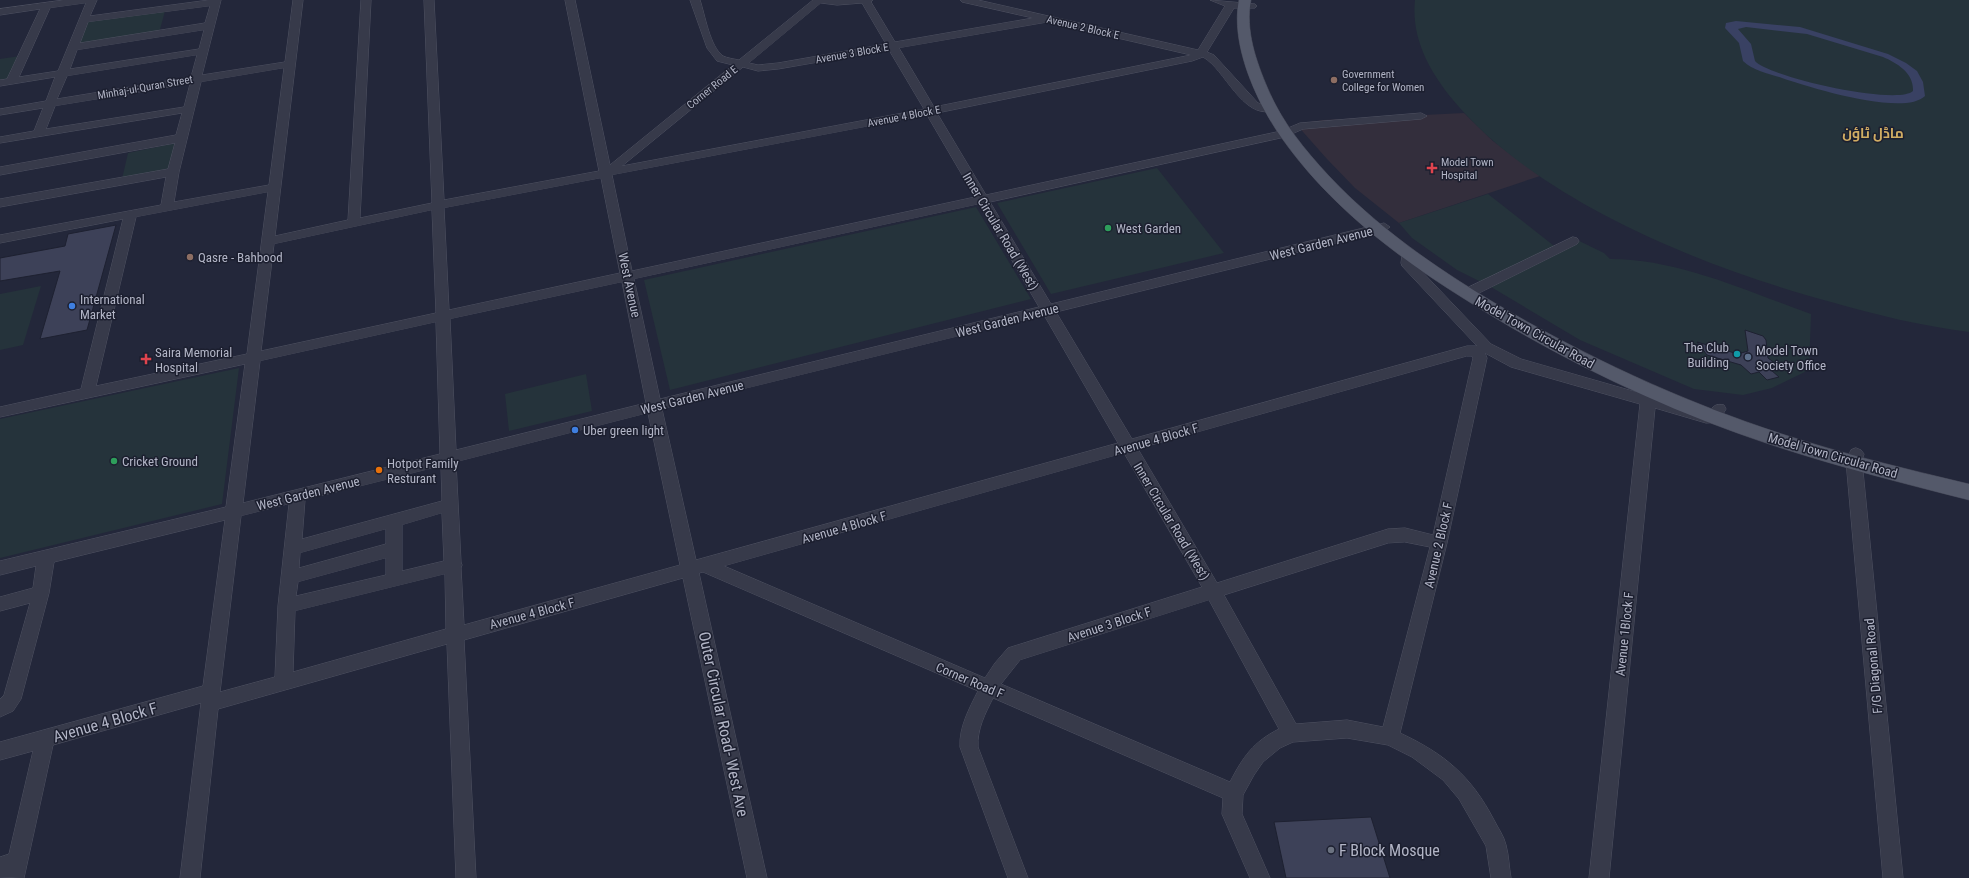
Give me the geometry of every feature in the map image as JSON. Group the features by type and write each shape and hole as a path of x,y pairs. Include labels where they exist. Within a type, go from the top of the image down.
{"main road":[{"name":"Model Town Circular Road","path":"1245,3 1247,48 1269,109 1330,186 1411,257 1482,303 1540,337 1650,396 1716,412"},
{"name":"Model Town Circular Road","path":"1245,3 1259,58 1271,92 1288,132"},
{"name":"Model Town Circular Road","path":"1380,229 1474,290 1602,359 1778,440 1969,482"},
{"name":"Model Town Circular Road","path":"1855,458 1969,492"}],"street":[{"path":"1,14 86,0"},
{"path":"38,134 75,47 83,20 92,0"},
{"path":"190,878 210,697 298,0"},
{"path":"354,224 366,0"},
{"path":"429,0 439,205 447,457 454,565 455,634 466,878"},
{"name":"West Avenue","path":"570,0 654,406 698,568"},
{"name":"Avenue 3 Block E","path":"695,0 714,52 721,59 764,68 1047,19"},
{"path":"820,0 837,2 867,0"},
{"name":"Corner Road E","path":"605,173 820,0"},
{"name":"Inner Circular Road (West)","path":"867,0 930,111 1213,591 1292,733"},
{"name":"Avenue 2 Block E","path":"965,0 1210,57 1254,104 1261,108 1269,109"},
{"path":"1216,0 1245,3"},
{"path":"83,20 216,1 208,26 181,138 167,207"},
{"path":"1200,54 1245,3"},
{"path":"5,82 46,6"},
{"path":"75,47 208,26"},
{"path":"5,82 203,51"},
{"name":"Avenue 4 Block E","path":"268,241 439,205 930,111 1192,58 1200,54"},
{"name":"Minhaj-ul-Quran Street","path":"0,112 290,64"},
{"path":"0,140 189,109"},
{"path":"0,412 1288,132 1300,126 1421,116"},
{"path":"0,171 181,138"},
{"path":"0,203 173,172"},
{"path":"0,239 275,187"},
{"path":"87,393 132,214"},
{"name":"West Garden Avenue","path":"0,568 234,512 447,457 1380,229"},
{"path":"1474,290 1573,241"},
{"path":"1411,257 1407,258 1407,263 1482,349 1516,363 1650,396"},
{"name":"Avenue 4 Block F","path":"0,751 210,697 284,682 698,568 1467,351 1482,349"},
{"name":"Avenue 2 Block F","path":"1390,737 1439,543 1482,349"},
{"name":"Avenue 1Block F","path":"1599,878 1650,396"},
{"name":"F/G Diagonal Road","path":"1855,458 1893,878"},
{"path":"284,682 287,606 298,495"},
{"path":"293,548 450,505"},
{"path":"394,521 392,549 394,580"},
{"name":"Avenue 3 Block F","path":"1018,878 969,747 969,736 973,723 989,688 1006,662 1014,654 1388,536 1405,535 1439,543"},
{"path":"290,577 392,549"},
{"path":"0,709 8,706 12,699 41,593 46,557"},
{"path":"287,606 454,565"},
{"name":"Corner Road F","path":"698,568 989,688 1234,793"},
{"name":"Outer Circular Road- West Ave","path":"698,568 757,878"},
{"path":"0,604 41,593"},
{"path":"1260,878 1232,814 1234,793 1256,756 1273,742 1292,733 1347,729 1390,737 1419,750 1450,774 1466,792 1481,815 1496,844 1501,878"},
{"path":"10,869 45,739"}],"shaded area":[{"path":"1415,0 1969,0 1969,332 1934,327 1882,316 1782,288 1678,250 1577,200 1530,170 1488,137 1444,89 1429,66 1419,41 1414,14"},
{"path":"165,11 159,33 79,45 86,21"},
{"path":"20,56 9,80 0,82 0,59"},
{"name":"Model Town Hospital","path":"1464,113 1493,141 1540,176 1399,223 1355,188 1296,124 1323,120"},
{"path":"176,143 170,170 122,179 128,153"},
{"name":"West Garden","path":"1157,168 1224,253 1051,294 997,203"},
{"path":"1488,194 1558,249 1571,237 1604,253 1610,259 1636,260 1687,270 1737,286 1811,314 1809,370 1772,388 1743,395 1694,389 1580,340 1491,287 1457,270 1412,238 1399,223"},
{"path":"976,207 1031,299 670,390 644,280"},
{"path":"41,286 23,345 0,350 0,294"},
{"name":"Cricket Ground","path":"239,368 222,504 0,558 0,419"},
{"path":"586,374 592,411 509,431 505,394"}],"water":[{"path":"1736,21 1800,27 1888,54 1906,63 1917,71 1923,82 1925,96 1914,102 1877,102 1812,88 1762,72 1743,61 1739,43 1725,28 1726,23","holes":["1746,27 1807,34 1883,57 1894,62 1908,74 1913,85 1913,91 1902,95 1884,95 1833,88 1783,75 1755,61 1751,44 1738,29"]}],"building":[{"name":"International Market","path":"116,225 87,330 40,339 60,271 0,281 0,258 65,246 68,234"},
{"name":"The Club Building","path":"1745,330 1763,336 1766,340 1768,358 1780,367 1771,370 1779,377 1767,380 1759,372 1751,374 1741,365 1707,355 1697,342 1738,354 1748,351"},
{"name":"F Block Mosque","path":"1371,817 1390,878 1286,878 1274,822"}],"place":[{"name":"Government College for Women","path":"1334,80"},
{"name":"Model Town Hospital","path":"1432,168"},
{"name":"West Garden","path":"1108,228"},
{"name":"Qasre - Bahbood","path":"190,257"},
{"name":"International Market","path":"72,306"},
{"name":"The Club Building","path":"1737,354"},
{"name":"Model Town Society Office","path":"1748,357"},
{"name":"Saira Memorial Hospital","path":"146,359"},
{"name":"Uber green light","path":"575,430"},
{"name":"Cricket Ground","path":"114,461"},
{"name":"Hotpot Family Resturant","path":"379,470"},
{"name":"F Block Mosque","path":"1331,850"}],"district":[{"name":"ماڈل ٹاؤن","path":"1873,133"}]}
